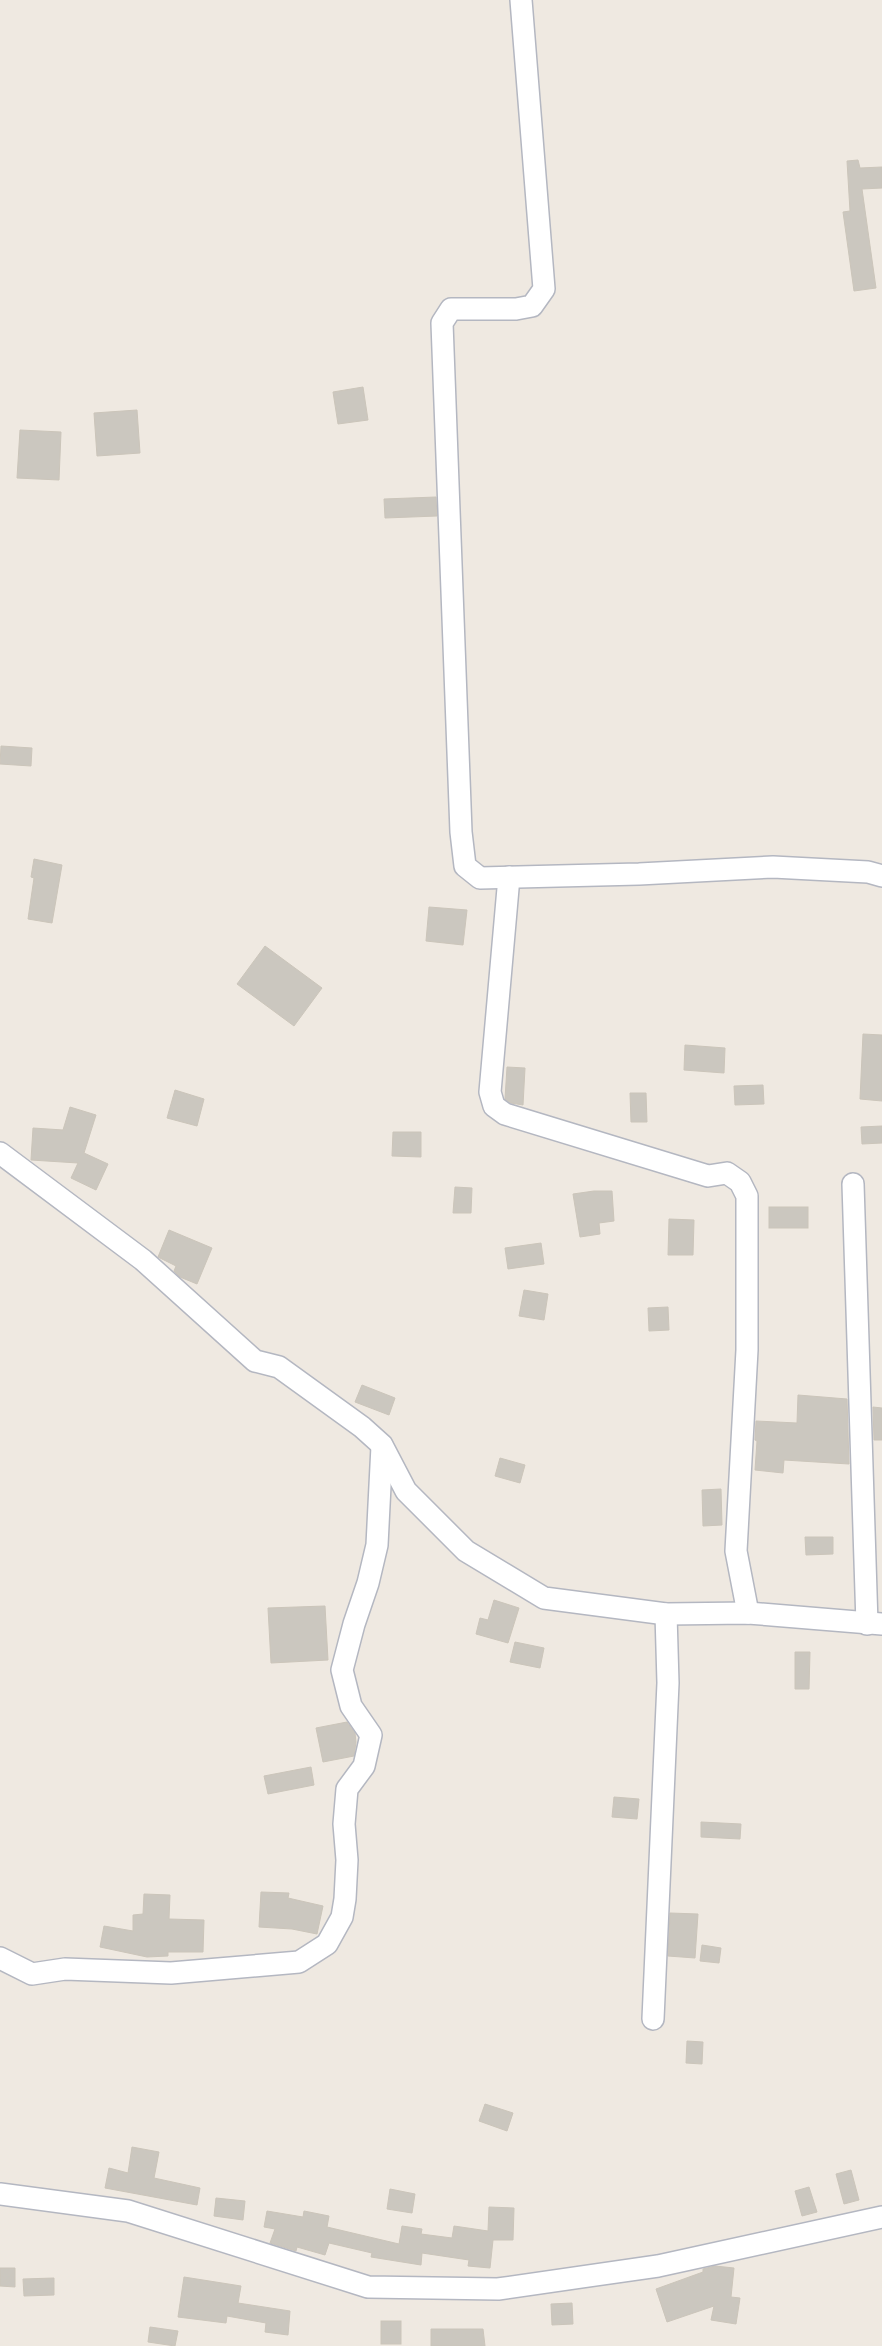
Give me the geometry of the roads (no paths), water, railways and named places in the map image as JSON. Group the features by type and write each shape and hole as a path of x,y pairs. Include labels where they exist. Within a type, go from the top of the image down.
{"street":[{"path":"521,0 544,289 532,306 516,309 451,310 442,323 462,832 465,866 480,878 639,874 773,867 868,872 882,876"},
{"path":"509,877 490,1092 494,1106 505,1114 708,1176 727,1173 740,1182 747,1196 747,1350 736,1551 748,1613"},
{"path":"0,1153 144,1260 255,1360 279,1367 362,1426 382,1445 406,1491 466,1551 544,1598 666,1614 748,1613 874,1624 853,1184"},
{"path":"0,1958 32,1974 66,1969 170,1973 299,1962 327,1944 342,1917 345,1899 347,1860 344,1824 347,1789 364,1766 371,1735 351,1706 342,1670 354,1624 368,1583 377,1545 382,1445"},
{"path":"652,2019 668,1683 666,1614"},
{"path":"0,2194 128,2211 368,2288 498,2289 658,2266 882,2217"}]}
